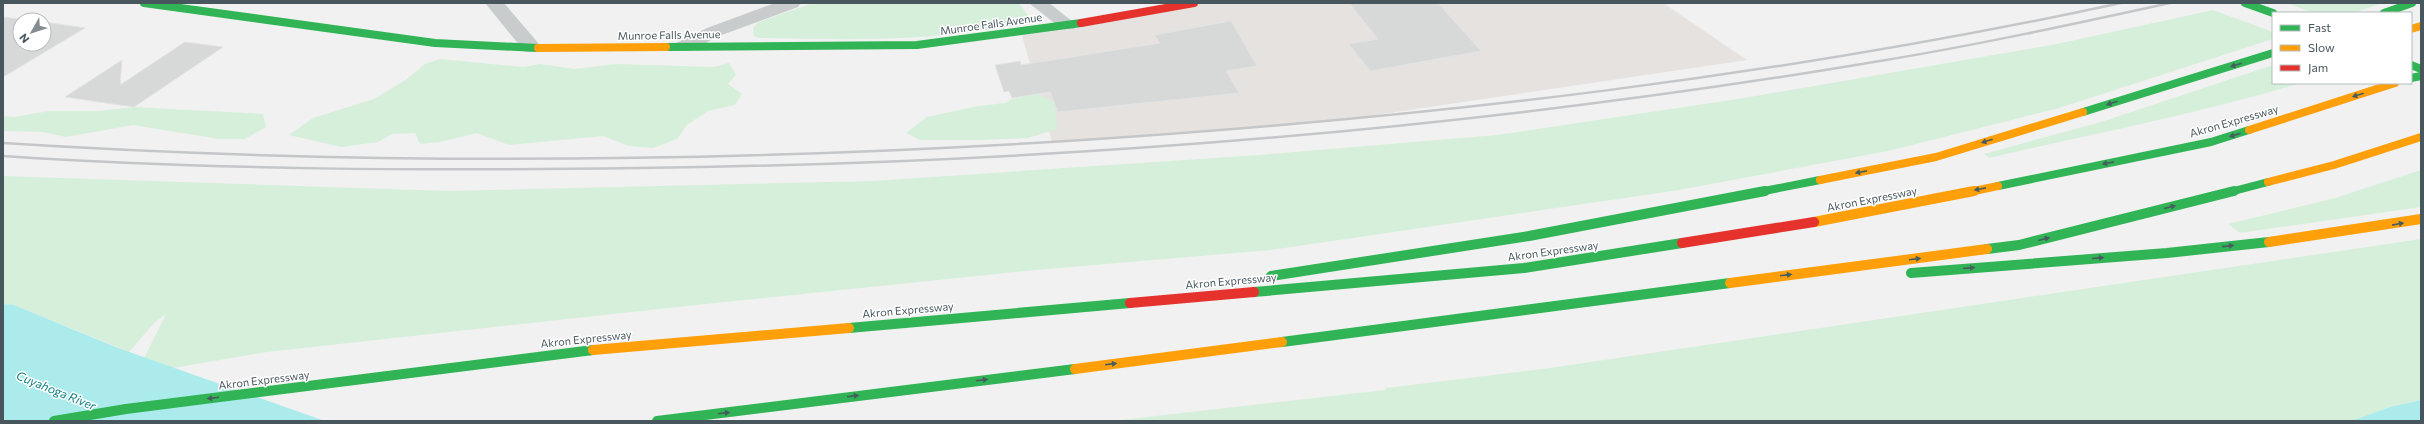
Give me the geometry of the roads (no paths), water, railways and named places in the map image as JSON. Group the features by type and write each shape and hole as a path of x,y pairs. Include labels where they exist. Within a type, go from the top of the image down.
{"main road":[{"name":"Munroe Falls Avenue","path":"144,3 439,43 532,48 917,45 1068,25 1194,3"},
{"path":"2245,3 2272,13"},
{"path":"2387,12 2412,3"},
{"path":"1262,278 1529,236 1936,157 2272,53"},
{"name":"Akron Expressway","path":"54,421 126,409 563,353 1089,305 1524,268 1840,218 2211,142 2392,84"},
{"path":"657,421 2019,245 2334,165 2421,137"},
{"path":"1901,274 2205,249 2356,232 2421,220"},
{"path":"1609,299 1822,281"},
{"path":"1089,305 1207,286"}],"street":[{"path":"494,3 532,48"},
{"path":"683,47 713,32 792,3"},
{"path":"1038,3 1068,25"}],"water":[{"name":"Cuyahoga River","path":"3,304 14,305 118,348 325,421 3,421"},
{"path":"2421,400 2421,421 2351,421 2390,407"}],"railway":[{"path":"3,143 273,155 543,159 813,153 948,148 1083,140 1214,131 1345,119 1605,91 1734,73 1863,52 1992,29 2121,3"},
{"path":"3,156 82,161 241,167 479,169 794,165 950,159 1106,150 1417,124 1571,106 1726,85 1953,48 2170,3"}]}
